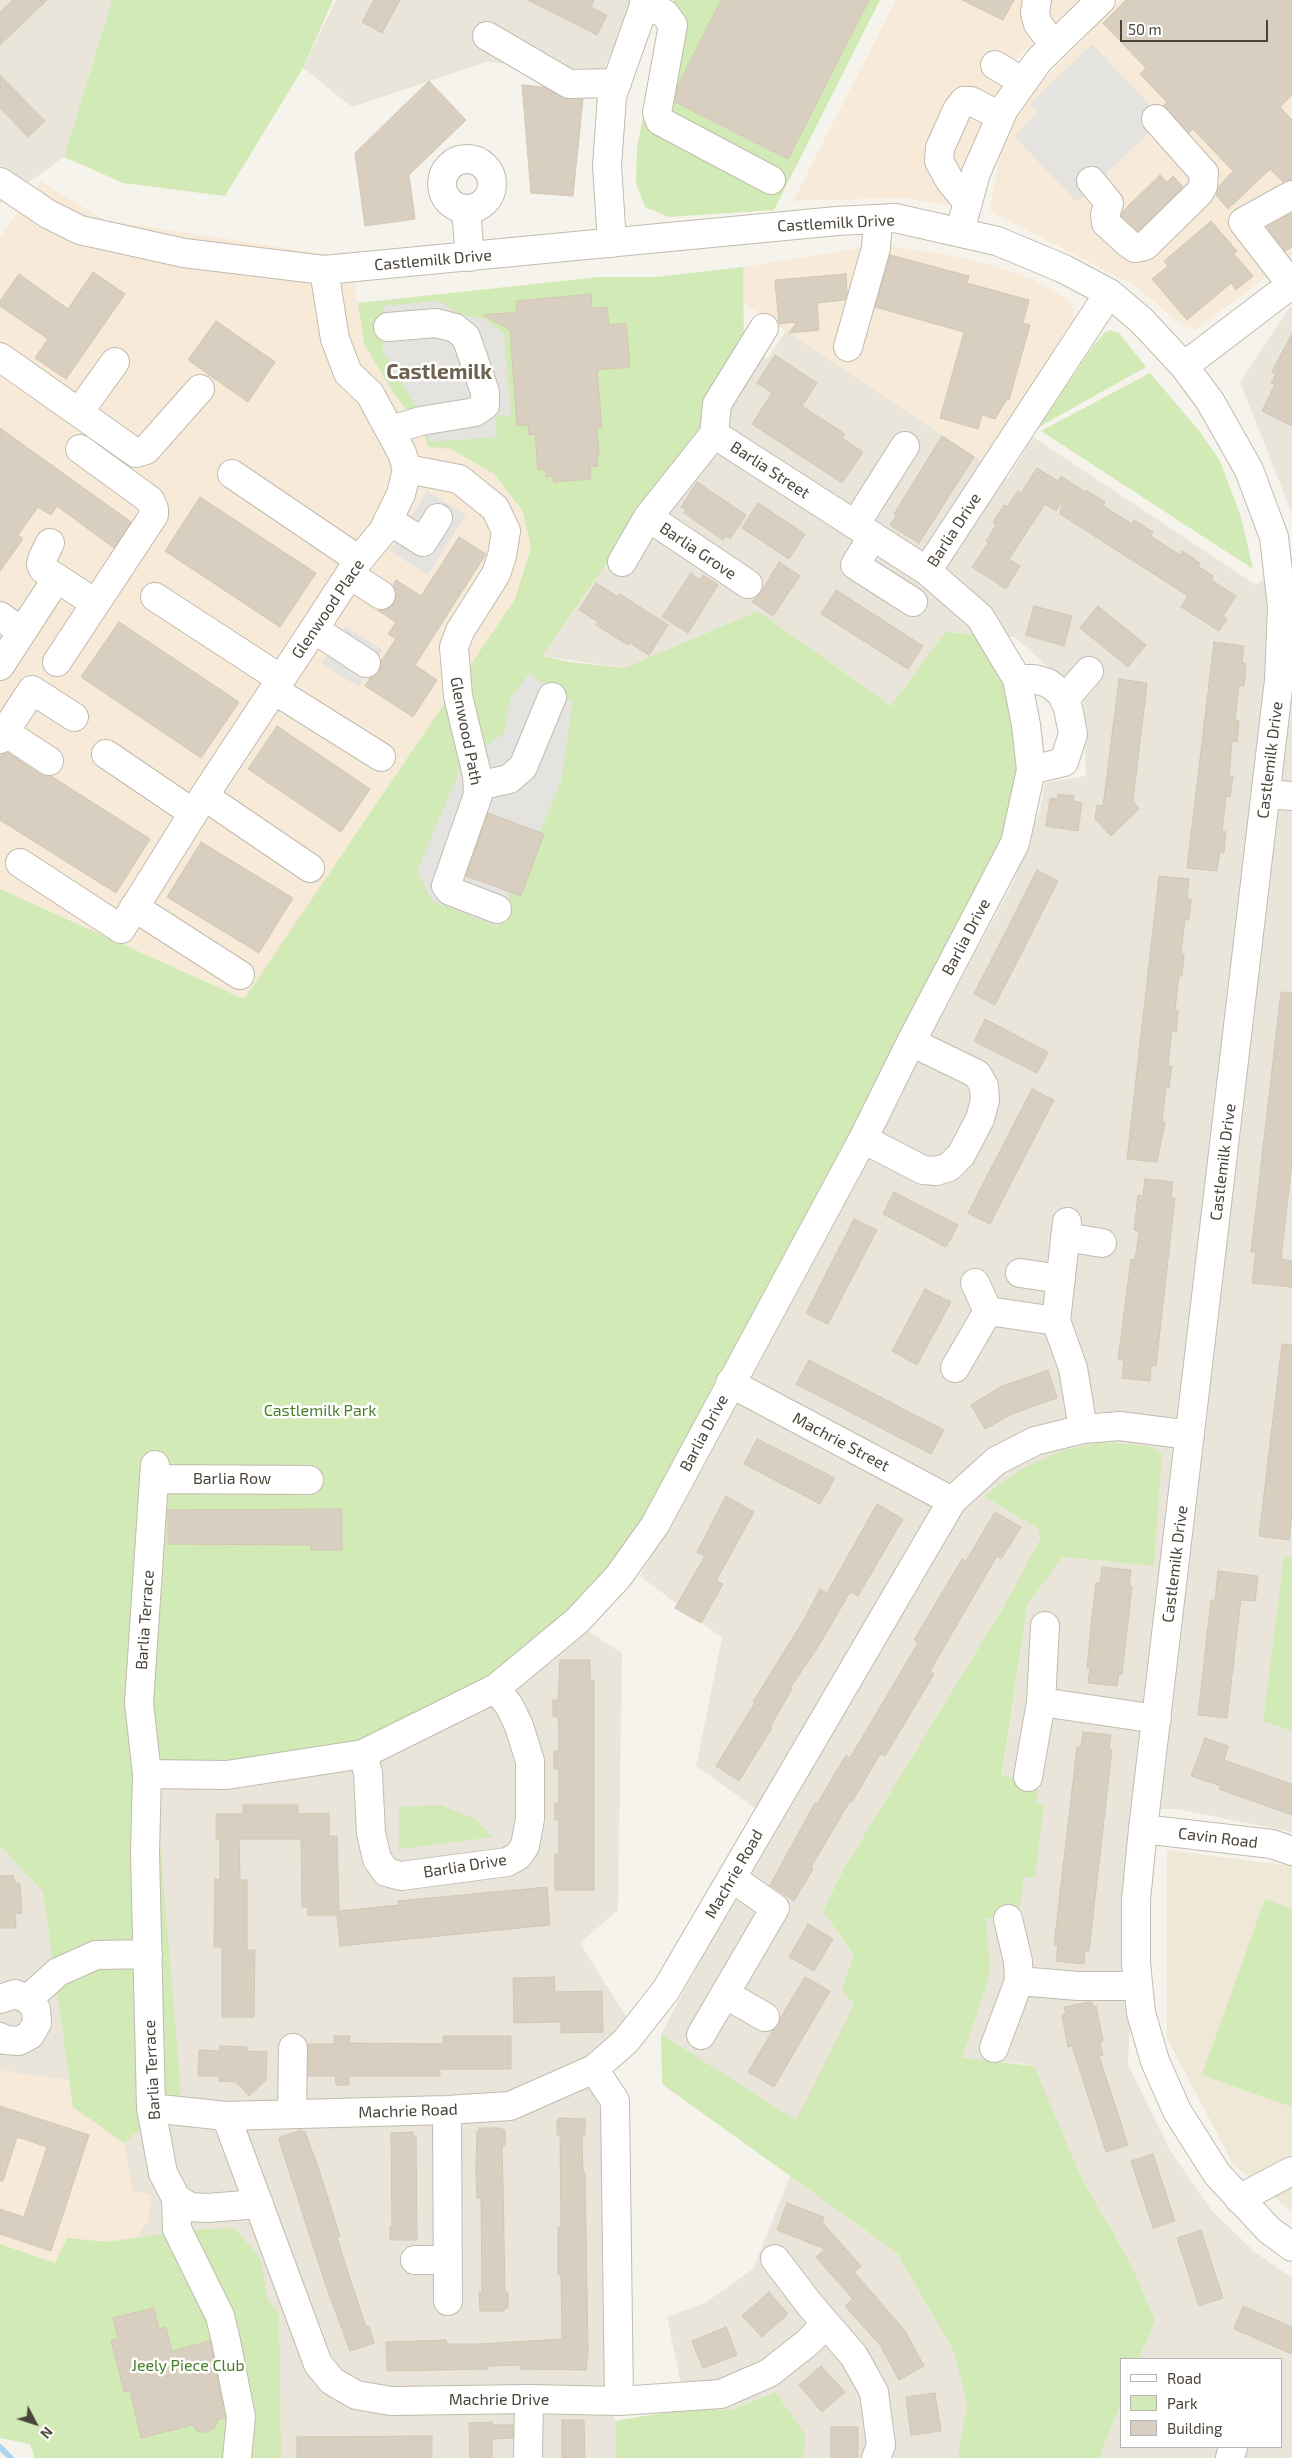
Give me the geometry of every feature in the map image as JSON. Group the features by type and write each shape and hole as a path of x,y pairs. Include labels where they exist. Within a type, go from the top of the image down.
{"street":[{"path":"1037,0 1035,13 1038,24 1054,45"},
{"path":"960,232 976,173 1000,116 1039,60 1101,0"},
{"path":"612,243 607,166 612,96 645,2 665,14 674,25 658,107 660,121 771,180"},
{"path":"487,36 569,84 618,83"},
{"path":"995,65 1022,82"},
{"path":"968,204 950,181 939,161 940,148 957,110 964,101 971,101 1000,116"},
{"path":"1091,181 1109,204 1105,215 1106,222 1128,244 1135,248 1145,246 1199,193 1203,186 1204,173 1156,119"},
{"name":"Castlemilk Drive","path":"1,186 48,214 80,230 184,254 324,270 837,221 896,218 997,241 1064,269 1109,293 1141,320 1184,366 1210,401 1249,470 1274,537 1282,607 1278,692 1279,795 1209,1289 1143,1829 1136,1900 1137,1986 1141,2013 1154,2061 1177,2111 1199,2148 1239,2199 1269,2230 1292,2247"},
{"path":"1184,366 1291,284 1243,222 1292,195"},
{"path":"466,210 470,257"},
{"path":"848,347 876,248 878,219"},
{"path":"324,270 335,339 348,373 370,394 391,430 407,469"},
{"name":"Barlia Drive","path":"147,1774 227,1775 362,1754 496,1688 577,1621 618,1577 655,1525 863,1139 911,1042 1015,843 1031,770 1026,725 1017,679 980,617 926,571 1109,293"},
{"path":"388,327 436,323 455,328 466,336 485,392 485,405 476,412 421,421 391,430"},
{"name":"Barlia Street","path":"764,328 717,404 714,434 926,571"},
{"path":"0,357 136,453 146,450 200,389"},
{"path":"79,412 114,362"},
{"name":"Barlia Grove","path":"622,562 648,517 714,434"},
{"path":"905,446 864,531 855,565 913,602"},
{"path":"57,662 154,515 154,509 150,500 80,449"},
{"name":"Glenwood Place","path":"128,918 354,567 376,542 401,494 407,469"},
{"name":"Glenwood Path","path":"407,469 459,479 495,508 506,531 502,556 496,574 460,631 454,647 458,696 467,729 478,795 446,886 450,891 498,909"},
{"path":"232,474 354,567 381,594"},
{"name":"Barlia Grove","path":"648,517 748,584"},
{"path":"388,520 423,542 438,518"},
{"path":"50,544 42,564 44,569 95,603"},
{"path":"0,666 56,578"},
{"path":"155,597 381,757"},
{"path":"0,616 22,632"},
{"path":"314,629 366,663"},
{"path":"1064,700 1088,671"},
{"path":"1017,679 1034,678 1048,683 1060,693 1068,708 1073,734 1064,762 1031,770"},
{"path":"49,761 2,733 32,690 74,716"},
{"path":"478,786 509,779 523,767 552,697"},
{"path":"106,754 310,868"},
{"path":"20,864 240,975"},
{"path":"863,1139 923,1170 936,1171 949,1167 961,1154 980,1119 985,1100 984,1086 977,1074 911,1042"},
{"path":"1083,1429 1074,1368 1056,1320 1066,1230 1102,1243"},
{"path":"1020,1272 1061,1279"},
{"path":"975,1283 988,1311"},
{"path":"988,1311 1056,1320"},
{"path":"955,1368 988,1311"},
{"name":"Machrie Street","path":"730,1383 952,1502"},
{"name":"Machrie Road","path":"151,2108 226,2116 447,2110 510,2106 594,2070 626,2041 666,1990 952,1502 996,1461 1035,1441 1083,1429 1120,1426 1190,1435"},
{"name":"Barlia Row","path":"155,1472 309,1480"},
{"name":"Barlia Terrace","path":"155,1472 139,1703 147,1774 145,1852 151,2108 163,2173 176,2198"},
{"path":"1028,1777 1041,1702 1045,1626"},
{"name":"Barlia Drive","path":"362,1754 368,1773 370,1833 376,1859 386,1872 402,1876 507,1862 518,1856 525,1846 530,1819 530,1761 510,1707 496,1688"},
{"path":"1041,1702 1157,1719"},
{"name":"Cavin Road","path":"1143,1829 1272,1844 1292,1851"},
{"path":"702,2035 775,1908 732,1878"},
{"path":"994,2048 1019,1982 1018,1961 1008,1919"},
{"path":"28,1999 58,1972 96,1955 148,1954"},
{"path":"1019,1982 1078,1986 1137,1986"},
{"path":"0,1999 15,1994 28,1999 36,2010 37,2023 30,2035 19,2041 5,2040 0,2037"},
{"path":"725,1994 765,2017"},
{"path":"292,2114 293,2048"},
{"path":"594,2070 615,2101 619,2401"},
{"path":"447,2110 448,2301"},
{"name":"Machrie Drive","path":"226,2116 318,2364 332,2381 356,2395 391,2401 529,2399 619,2401 721,2394 769,2373 807,2344 826,2324"},
{"path":"1239,2199 1292,2171"},
{"path":"176,2198 190,2207 207,2208 259,2204"},
{"path":"176,2198 177,2229 220,2316 226,2341 241,2417 237,2458"},
{"path":"775,2259 826,2324 854,2356 874,2392 881,2445 876,2458"},
{"path":"415,2260 448,2260"},
{"path":"528,2458 529,2399"}],"shaded area":[{"path":"0,0 112,0 64,157 0,203"},
{"path":"336,0 638,0 603,70 486,62 352,107 303,68"},
{"path":"896,0 1080,0 1016,59 948,205 904,198 793,201"},
{"path":"1121,0 1292,0 1292,262 1269,275 1196,329 1182,325 1132,284 990,211 1006,119"},
{"path":"1092,44 1163,119 1077,202 1014,136 1038,112 1030,104"},
{"path":"41,181 104,220 337,256 355,285 364,344 391,389 423,432 494,474 523,511 531,548 515,599 244,999 0,889 0,237"},
{"path":"879,245 939,253 991,265 1032,279 1069,300 1074,311 1073,319 984,462 743,303 743,267"},
{"path":"439,301 460,315 481,318 504,332 511,415 495,416 497,437 429,442 426,424 383,351 383,306"},
{"path":"1292,304 1292,514 1240,382"},
{"path":"786,331 1008,478 1033,437 1256,585 1292,555 1292,1832 1176,1809 1140,1809 1128,2065 1171,2152 1213,2212 1256,2253 1292,2278 1292,2458 1099,2458 1120,2406 1120,2448 1282,2448 1282,2358 1139,2358 1155,2320 1132,2266 1081,2177 1027,2064 962,2059 1027,1606 1062,1557 1154,1566 1148,1446 1101,1442 1064,1450 985,1496 1038,1529 1040,1539 1004,1606 843,1870 823,1911 854,1956 841,1989 854,2004 796,2121 661,2034 775,1822 696,1766 722,1638 640,1576 1014,881 1040,810 1045,783 1086,776 1083,699 1015,637 945,632 891,706 758,611 624,668 542,656 692,441 744,342 767,359"},
{"path":"427,491 466,515 428,575 390,551"},
{"path":"345,626 383,650 359,687 321,663"},
{"path":"529,673 560,697 573,702 561,781 540,832 481,810 458,873 511,892 498,927 432,901 417,871 462,764 504,733 510,700"},
{"path":"580,1626 622,1653 618,1910 580,1943 632,2026 580,2063 611,2101 607,2385 615,2421 616,2458 99,2458 107,2242 0,2244 0,1846 43,1892 73,2107 155,1782"},
{"path":"1167,1850 1292,1866 1292,2212 1233,2164 1167,2038"},
{"path":"0,2068 22,2074 69,2080 73,2107 124,2143 133,2191 151,2195 148,2219 137,2238 107,2242 67,2238 55,2263 0,2244"},
{"path":"790,2176 897,2253 954,2352 967,2404 958,2458 803,2458 806,2436 776,2392 730,2410 686,2409 667,2317 705,2303 753,2269"}],"green space":[{"path":"112,0 333,0 303,68 225,196 123,183 64,157"},
{"path":"674,0 880,0 774,210 669,217 645,207 636,183 637,147 660,35"},
{"name":"Castlemilk Park","path":"743,267 744,342 692,441 542,656 570,662 624,668 758,611 891,706 945,632 984,635 1011,704 1019,764 1010,816 990,864 648,1527 532,1654 364,1748 155,1782 181,2094 124,2143 73,2107 43,1892 0,1846 0,889 244,999 515,599 531,548 523,511 494,474 451,449 428,447 423,432 391,389 364,344 358,303 599,277 656,277"},
{"path":"1110,330 1119,333 1146,367 1039,427 1094,345 1104,333"},
{"path":"1150,373 1201,433 1220,461 1241,517 1253,569 1041,431"},
{"path":"1101,1442 1148,1446 1162,1454 1154,1566 1062,1557 1027,1606 1002,1776 1039,1783 1036,1803 1044,1805 1035,1878 1024,1877 1019,1912 986,1919 990,1967 987,1985 962,2058 1034,2066 1081,2177 1132,2266 1155,2320 1139,2358 1120,2358 1120,2406 1099,2458 958,2458 967,2404 954,2352 897,2253 662,2084 661,2034 796,2120 854,2004 841,1989 854,1956 823,1911 843,1870 1004,1606 1040,1539 1038,1529 984,1496 1025,1467 1064,1450"},
{"path":"1284,1557 1292,1558 1292,1731 1263,1721"},
{"path":"440,1805 475,1819 493,1837 399,1849 399,1807"},
{"path":"1265,1899 1292,1909 1292,2107 1202,2075"},
{"name":"Jeely Piece Club","path":"235,2228 261,2260 267,2297 279,2315 281,2458 35,2458 30,2444 0,2438 0,2244 55,2263 67,2238 107,2242 189,2230"},
{"path":"776,2392 806,2436 803,2458 616,2458 615,2421 686,2409 730,2410"}],"building":[{"path":"13,0 47,0 0,45 0,12"},
{"path":"374,0 400,0 382,33 362,22"},
{"path":"528,0 594,0 591,7 607,15 597,35"},
{"path":"721,0 869,0 788,159 675,102 678,85"},
{"path":"962,0 1014,0 1003,20"},
{"path":"1126,0 1292,0 1292,95 1280,107 1292,120 1292,179 1283,182 1270,169 1228,209 1216,195 1219,186 1233,171 1193,129 1189,133 1163,106 1167,102 1140,74 1146,68 1103,23"},
{"path":"0,75 45,121 28,137 0,108"},
{"path":"429,81 466,120 409,175 415,219 365,226 355,153"},
{"path":"522,85 544,87 569,100 583,99 573,196 531,193"},
{"path":"1160,175 1167,182 1173,176 1183,187 1138,231 1121,216 1123,211"},
{"path":"1292,213 1292,247 1285,251 1267,227"},
{"path":"1211,221 1237,251 1234,254 1253,276 1236,290 1231,283 1187,320 1152,279 1168,266 1164,261"},
{"path":"890,255 969,276 967,283 1029,300 1023,323 1030,325 1009,400 1007,399 995,419 982,415 978,429 940,418 964,332 875,307"},
{"path":"93,272 125,294 66,379 35,358 48,339 0,306 0,301 19,274 68,309"},
{"path":"846,274 847,292 845,300 817,303 819,330 789,333 797,322 779,324 775,280"},
{"path":"591,294 592,308 607,307 609,325 626,323 630,367 597,370 602,428 597,428 598,466 590,467 591,479 554,482 553,476 546,477 546,469 538,470 535,434 529,435 528,425 517,426 510,330 483,315 517,312 516,301"},
{"path":"216,321 275,362 248,402 188,360"},
{"path":"1292,333 1292,426 1262,411 1275,384 1271,383 1276,374 1272,372"},
{"path":"775,355 817,383 802,406 845,434 842,438 863,452 842,483 752,424 772,393 757,383"},
{"path":"0,428 131,522 114,548 57,506 51,515 38,507 18,535 23,539 0,571"},
{"path":"942,436 974,457 919,543 890,525 896,516 894,514"},
{"path":"1037,468 1058,481 1061,476 1085,492 1086,490 1105,502 1103,506 1132,524 1134,520 1153,532 1151,536 1166,546 1180,555 1182,551 1200,563 1198,566 1213,576 1211,580 1236,596 1223,616 1227,619 1219,631 1181,607 1188,596 1060,514 1063,499 1056,511 1045,504 1009,559 1020,566 1006,589 972,567 988,543 986,541 996,525 993,522 1004,505 1007,507 1018,491 1021,493"},
{"path":"697,482 746,515 730,539 726,536 723,540 684,513 686,510 681,507"},
{"path":"200,497 316,573 280,627 165,551"},
{"path":"758,503 805,534 789,559 742,528"},
{"path":"459,537 486,554 415,665 437,680 413,717 365,686 370,678 379,672 381,661 396,639 388,634 396,622 377,610 388,609 394,603 397,595 393,585 396,580 421,596"},
{"path":"779,562 800,576 773,616 752,602 761,592"},
{"path":"691,573 700,580 703,575 718,585 688,633 662,617"},
{"path":"596,583 618,597 620,594 668,625 649,655 630,643 628,645 596,625 598,622 579,610"},
{"path":"836,590 923,646 908,669 821,614"},
{"path":"1034,606 1072,616 1064,646 1026,635"},
{"path":"1098,606 1146,645 1128,667 1080,628"},
{"path":"119,622 239,702 201,758 81,677"},
{"path":"1214,642 1244,646 1242,663 1246,664 1244,686 1239,685 1235,720 1239,721 1237,742 1232,741 1229,776 1233,776 1230,797 1226,796 1222,831 1226,832 1224,853 1220,852 1217,871 1187,868"},
{"path":"1119,679 1147,683 1133,801 1139,809 1111,836 1095,819 1097,805 1103,806"},
{"path":"277,726 370,789 341,832 248,769"},
{"path":"8,753 40,774 51,776 150,839 116,893 0,820 0,758 2,754"},
{"path":"1058,794 1074,796 1073,801 1082,803 1078,831 1046,826 1050,798 1057,799"},
{"path":"488,813 544,834 521,896 466,876"},
{"path":"201,842 293,898 259,953 167,897"},
{"path":"1037,870 1058,881 995,1005 974,994"},
{"path":"1159,876 1189,879 1187,899 1191,899 1189,920 1185,919 1181,954 1184,954 1182,976 1179,976 1175,1010 1178,1011 1176,1032 1172,1031 1168,1066 1172,1066 1169,1088 1166,1087 1162,1122 1165,1122 1157,1162 1127,1159"},
{"path":"1281,992 1292,993 1292,1162 1281,1259 1292,1261 1292,1287 1252,1283 1256,1252 1251,1252"},
{"path":"985,1019 1048,1052 1037,1073 974,1041"},
{"path":"1032,1089 1054,1100 990,1224 968,1213"},
{"path":"1145,1179 1173,1182 1171,1197 1175,1198 1156,1366 1151,1366 1150,1381 1122,1378 1124,1360 1118,1360 1131,1259 1135,1260 1139,1231 1134,1230 1138,1195 1143,1196"},
{"path":"894,1192 958,1225 946,1247 883,1214"},
{"path":"854,1219 877,1230 828,1324 806,1313"},
{"path":"925,1289 951,1302 917,1365 892,1351"},
{"path":"1282,1344 1292,1345 1292,1513 1289,1540 1259,1536"},
{"path":"809,1360 944,1430 931,1454 796,1384"},
{"path":"1048,1370 1057,1398 1012,1414 985,1429 971,1405 1000,1387"},
{"path":"757,1439 835,1478 820,1504 744,1464"},
{"path":"726,1496 754,1512 716,1581 723,1584 701,1623 675,1608 705,1556 697,1552"},
{"path":"877,1504 903,1519 858,1596 850,1592 818,1647 790,1688 792,1689 770,1727 772,1728 739,1781 716,1766 805,1618 820,1589 827,1593"},
{"path":"342,1509 342,1550 311,1550 311,1545 168,1544 168,1510"},
{"path":"995,1512 1021,1527 1001,1559 997,1556 930,1671 934,1674 885,1756 880,1754 852,1802 850,1801 811,1867 813,1869 794,1901 770,1885 815,1803 817,1804 846,1755 850,1758 918,1643 914,1640 962,1559 966,1561"},
{"path":"1102,1567 1131,1570 1129,1585 1132,1586 1122,1674 1119,1674 1117,1686 1088,1683 1090,1668 1087,1668 1092,1616 1096,1583 1100,1583"},
{"path":"1218,1571 1258,1576 1255,1601 1241,1600 1227,1718 1198,1715 1211,1600 1215,1600"},
{"path":"560,1660 590,1660 590,1680 594,1680 594,1890 555,1890 555,1854 559,1854 559,1820 555,1820 555,1803 559,1803 559,1769 554,1769 554,1751 559,1751 559,1733 558,1717 553,1717 553,1700 558,1700"},
{"path":"1083,1732 1111,1735 1109,1749 1112,1750 1089,1951 1085,1951 1084,1964 1056,1961 1058,1945 1054,1945 1077,1747 1081,1748"},
{"path":"1205,1738 1228,1746 1224,1760 1292,1784 1292,1815 1219,1789 1221,1786 1191,1776"},
{"path":"243,1805 298,1805 298,1814 329,1813 329,1836 337,1836 339,1911 399,1905 398,1901 547,1887 550,1925 340,1946 337,1915 308,1915 308,1907 302,1907 301,1839 239,1839 240,1880 247,1880 247,1950 255,1950 254,2017 222,2017 222,1947 214,1947 215,1879 220,1879 220,1839 216,1839 216,1814 243,1814"},
{"path":"13,1875 15,1883 20,1883 22,1913 15,1914 16,1928 0,1928 0,1876"},
{"path":"808,1924 833,1939 814,1971 789,1957"},
{"path":"554,1977 555,1992 602,1991 603,2032 561,2033 561,2022 514,2023 513,1978"},
{"path":"805,1977 830,1991 774,2087 748,2072"},
{"path":"1092,2002 1093,2007 1096,2006 1103,2041 1100,2042 1103,2055 1099,2056 1128,2145 1106,2152 1072,2046 1068,2047 1062,2015 1066,2014 1064,2007"},
{"path":"334,2036 350,2036 349,2043 443,2044 443,2036 511,2036 511,2069 440,2069 440,2076 349,2076 349,2085 336,2085 335,2076 308,2076 308,2044 335,2044"},
{"path":"220,2046 247,2047 247,2051 267,2052 266,2080 249,2096 236,2082 219,2081 219,2076 198,2076 199,2050 220,2051"},
{"path":"0,2106 89,2135 51,2251 0,2234 0,2209 24,2217 47,2147 17,2137 3,2181 0,2181"},
{"path":"560,2118 585,2119 585,2135 582,2135 583,2174 585,2173 588,2352 586,2370 520,2369 520,2365 488,2366 488,2369 387,2371 386,2342 446,2340 447,2344 480,2344 562,2339 561,2274 558,2275 558,2227 561,2227 560,2135 557,2135 557,2120"},
{"path":"479,2128 502,2128 502,2130 505,2130 505,2146 502,2146 505,2292 508,2292 508,2308 504,2308 504,2311 480,2311 479,2292 482,2292 481,2198 477,2198 476,2170 477,2131 480,2131"},
{"path":"301,2130 305,2132 318,2167 340,2236 337,2237 342,2254 366,2327 369,2326 374,2343 350,2351 325,2283 279,2140 280,2137"},
{"path":"413,2132 413,2136 416,2136 417,2240 390,2240 390,2226 392,2226 391,2133"},
{"path":"1153,2154 1175,2221 1153,2228 1131,2161"},
{"path":"787,2203 824,2217 822,2222 861,2266 854,2272 905,2331 924,2366 899,2380 880,2345 845,2306 853,2299 816,2257 825,2249 777,2230"},
{"path":"1201,2230 1223,2298 1199,2306 1177,2238"},
{"path":"769,2292 788,2314 762,2337 742,2316"},
{"path":"1243,2306 1292,2327 1292,2354 1234,2329"},
{"path":"154,2308 159,2329 166,2327 172,2351 210,2341 225,2418 219,2419 214,2428 207,2432 198,2432 192,2425 141,2438 130,2391 124,2392 111,2340 118,2339 113,2318"},
{"path":"726,2327 737,2355 703,2368 692,2341"},
{"path":"821,2366 845,2392 822,2412 799,2385"},
{"path":"935,2393 941,2431 911,2435 906,2397"},
{"path":"562,2420 584,2420 585,2458 562,2458"},
{"path":"492,2422 492,2425 513,2425 513,2438 492,2439 492,2458 470,2458 469,2423"},
{"path":"831,2427 858,2427 858,2458 831,2458"},
{"path":"432,2436 432,2458 297,2458 297,2437"}],"waterway":[{"path":"0,2447 11,2458"}],"district":[{"name":"Castlemilk","path":"439,372"}]}
